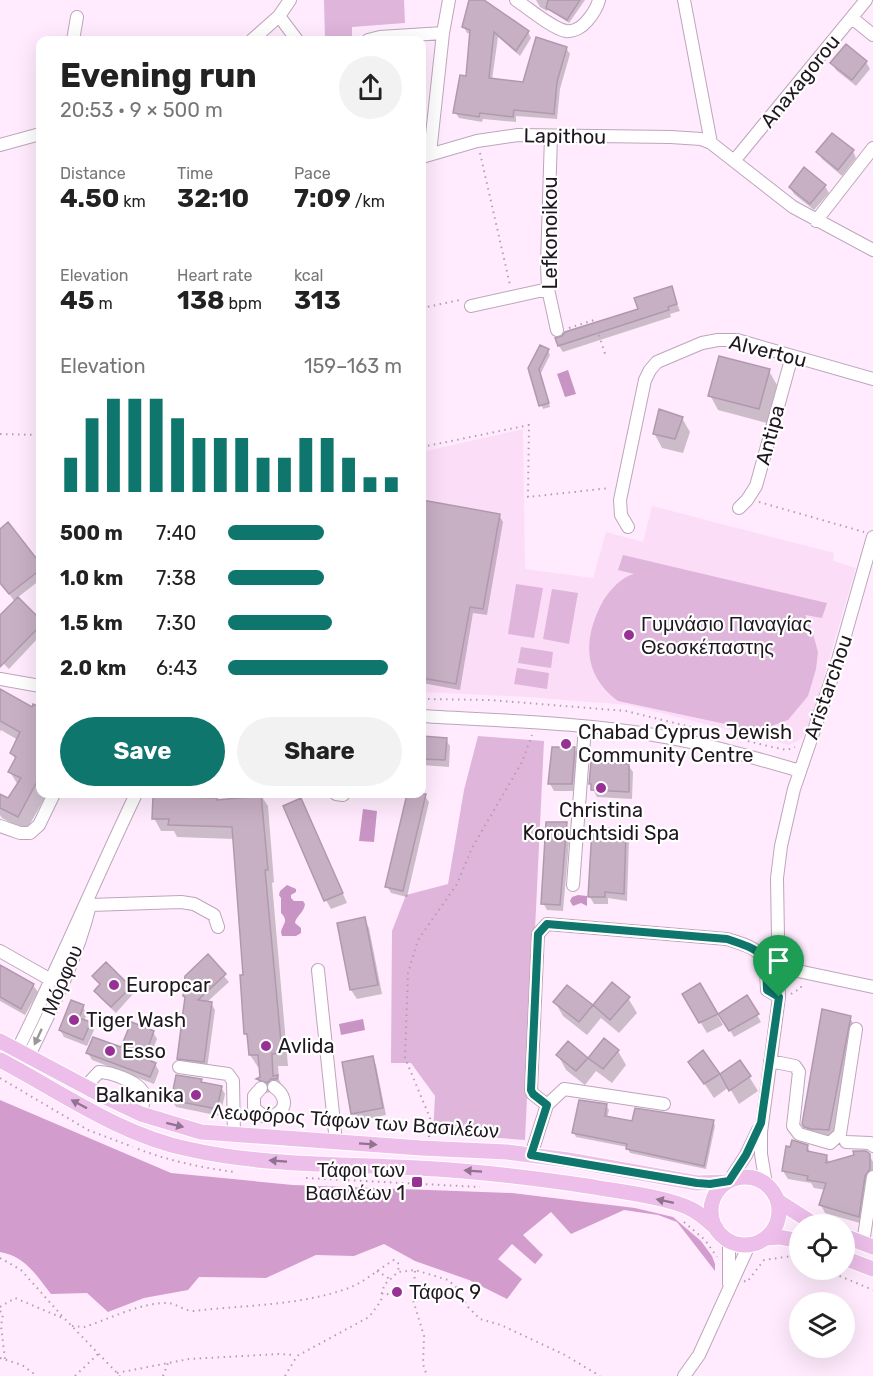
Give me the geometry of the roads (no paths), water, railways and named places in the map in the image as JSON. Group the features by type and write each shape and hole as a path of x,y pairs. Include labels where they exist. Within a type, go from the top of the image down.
{"main road":[{"name":"Λεωφόρος Τάφων των Βασιλέων","path":"0,1041 141,1114 201,1132 507,1152 697,1183 728,1182"},
{"path":"10,1066 132,1130 159,1142 186,1149 238,1158 532,1177 674,1203 701,1215 729,1241 739,1244 749,1245 766,1238 789,1239"},
{"path":"716,1228 712,1221 712,1203 719,1188 744,1176 766,1184 778,1201 798,1214"},
{"path":"766,1238 778,1219 778,1201"},
{"path":"855,1262 873,1269"}],"street":[{"path":"256,36 279,16 290,0"},
{"path":"426,155 449,0"},
{"path":"516,0 567,31 585,24 596,10 599,0"},
{"path":"684,0 711,143 775,194 816,221 873,250"},
{"name":"Anaxagorou","path":"734,161 866,0"},
{"path":"279,16 294,36"},
{"path":"74,36 77,17"},
{"path":"852,18 873,35"},
{"path":"396,36 443,33"},
{"path":"0,145 36,135"},
{"name":"Lapithou","path":"426,155 477,141 518,135 680,137 701,139 711,143"},
{"name":"Lefkonoikou","path":"551,136 548,290 557,330"},
{"path":"816,221 873,148"},
{"path":"471,306 548,290"},
{"name":"Alvertou","path":"628,526 620,509 624,486 645,380 657,362 718,339 737,340 873,379"},
{"name":"Antipa","path":"738,508 756,486 792,356"},
{"name":"Aristarchou","path":"766,1184 760,1143 779,997 777,878 781,846 800,771 838,660 873,536"},
{"path":"0,680 36,683"},
{"path":"426,716 537,723 653,735 707,745 800,771"},
{"path":"573,885 585,727"},
{"path":"0,826 30,833 39,825 52,798"},
{"name":"Μόρφου","path":"23,1053 51,980 133,798"},
{"name":"Μόρφου","path":"10,1066 23,1053 64,979 85,927 94,886"},
{"path":"90,905 181,902 194,904 208,909 214,915 218,927"},
{"path":"547,1105 531,1090 538,934 547,924 727,939 754,948 766,964 767,990 779,997"},
{"path":"0,951 51,980"},
{"path":"779,967 873,987"},
{"path":"318,970 336,1142"},
{"path":"770,1061 795,1066 800,1072 793,1126 799,1134 830,1143 840,1134 856,1029"},
{"path":"179,1067 228,1074 233,1081 234,1134"},
{"path":"86,1086 99,1072 132,1082 144,1095 141,1114"},
{"path":"261,1088 254,1096 254,1108 263,1116 280,1112 284,1101 279,1090 274,1087"},
{"path":"531,1155 547,1105 564,1089 664,1104"},
{"path":"274,1115 274,1137"},
{"name":"Aristarchou","path":"728,1182 746,1155 761,1123"},
{"path":"846,1142 870,1143 873,1146"},
{"path":"868,1245 873,1177"},
{"path":"729,1241 732,1283"},
{"path":"684,1376 699,1355 749,1245"}],"place":[{"name":"Γυμνάσιο Παναγίας Θεοσκέπαστης","path":"629,635"},
{"name":"Chabad Cyprus Jewish Community Centre","path":"566,744"},
{"name":"Christina Korouchtsidi Spa","path":"601,788"},
{"name":"Europcar","path":"114,985"},
{"name":"Tiger Wash","path":"74,1020"},
{"name":"Avlida","path":"266,1046"},
{"name":"Esso","path":"110,1051"},
{"name":"Balkanika","path":"196,1095"},
{"name":"Τάφοι των Βασιλέων 1","path":"417,1182"},
{"name":"Τάφος 9","path":"397,1292"}]}
